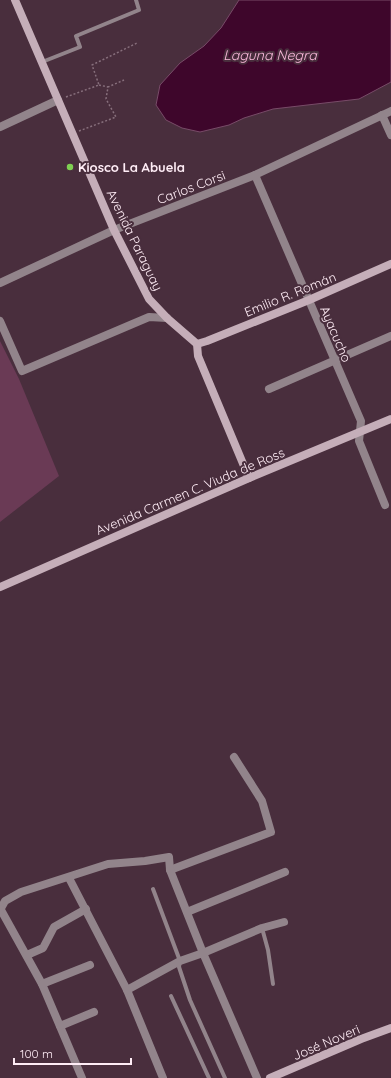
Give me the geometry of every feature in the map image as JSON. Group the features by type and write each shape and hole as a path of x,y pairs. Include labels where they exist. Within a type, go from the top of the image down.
{"street":[{"name":"Avenida Paraguay","path":"15,0 114,230 148,298 167,318 197,344"},
{"path":"0,127 58,100"},
{"name":"Carlos Corsi","path":"0,283 114,230 255,175 391,111"},
{"path":"382,115 391,135"},
{"name":"Ayacucho","path":"255,175 361,421 359,441 385,505"},
{"name":"Emilio R. Román","path":"197,344 309,300 391,264"},
{"path":"0,321 22,371 149,317 167,318"},
{"path":"269,390 391,336"},
{"path":"197,344 198,356 248,478"},
{"name":"Avenida Carmen C. Viuda de Ross","path":"0,587 248,478 391,419"},
{"path":"170,870 271,832 262,801 234,757"},
{"path":"82,1078 42,984 27,955 0,910 4,901 21,892 69,878 108,864 169,858 170,870 203,953 257,1078"},
{"path":"187,912 285,872"},
{"path":"69,878 127,990 163,1078"},
{"path":"27,955 42,948 54,927 86,909"},
{"path":"127,990 180,961 262,928 284,922"},
{"path":"42,984 90,965"},
{"path":"60,1026 94,1012"},
{"name":"José Noveri","path":"270,1078 361,1039 391,1028"}],"lane":[{"path":"42,62 80,47 76,36 139,10 136,0"},
{"path":"152,889 180,961 179,967 190,1000 225,1078"},
{"path":"262,928 268,950 273,984"},
{"path":"171,996 209,1078"}],"path":[{"path":"99,85 92,65 137,43"},
{"path":"58,100 99,85 108,88 124,80"},
{"path":"72,134 116,117 106,99 108,88"}],"shaded area":[{"path":"0,341 19,379 59,476 0,522"}],"water":[{"name":"Laguna Negra","path":"239,0 391,0 391,82 359,99 273,109 244,118 229,125 200,132 182,128 166,120 156,105 160,85 180,63 204,46 221,28"}],"place":[{"name":"Kiosco La Abuela","path":"70,167"}]}
